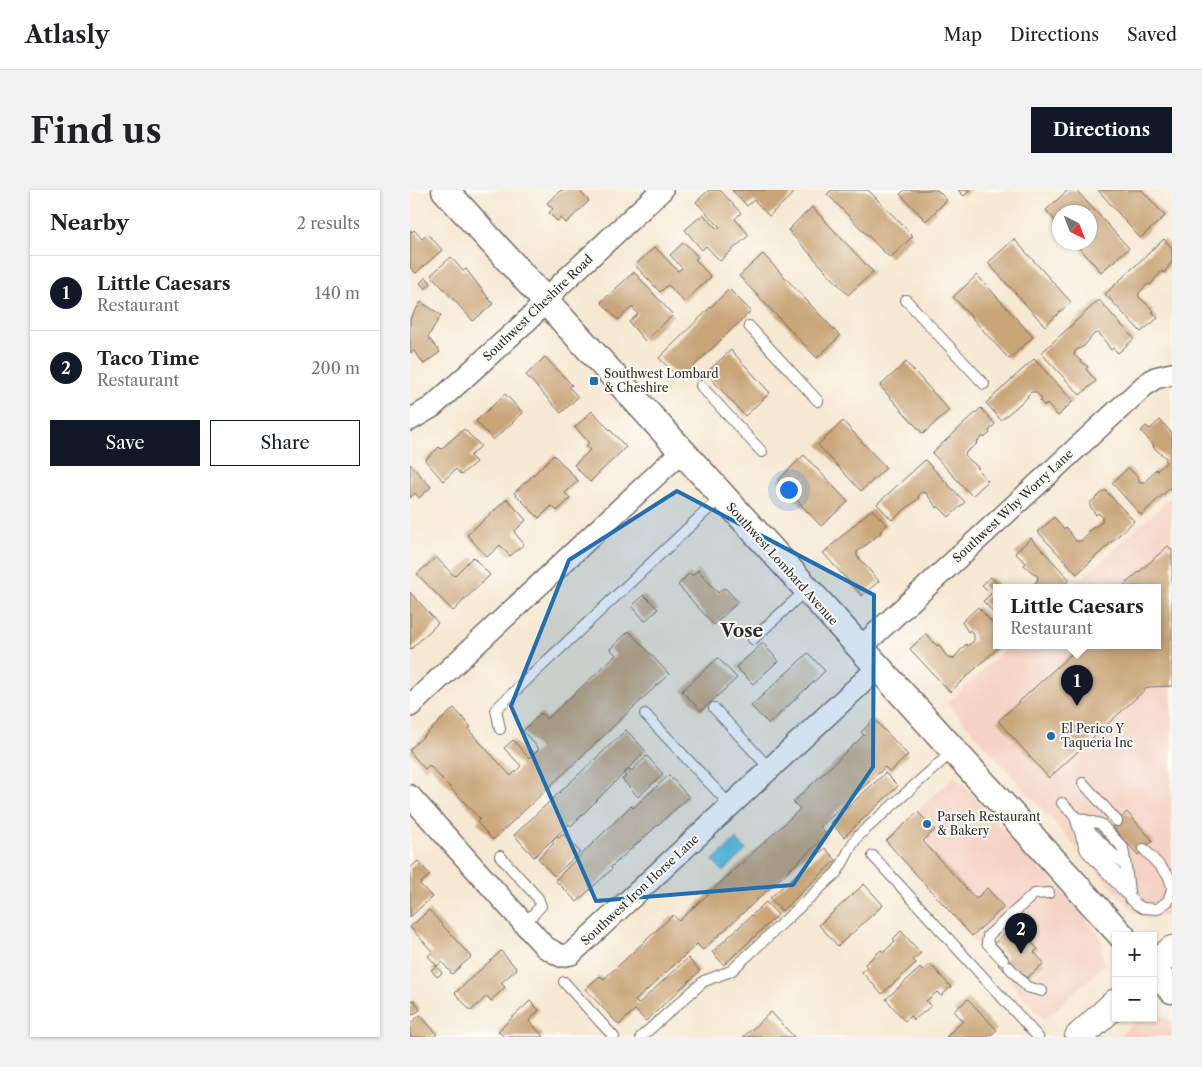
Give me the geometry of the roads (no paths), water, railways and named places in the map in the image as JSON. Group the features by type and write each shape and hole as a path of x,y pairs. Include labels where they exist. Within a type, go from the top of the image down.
{"main road":[{"path":"1157,965 1172,950"},
{"path":"1079,1037 1112,1007"}],"street":[{"name":"Southwest Lombard Avenue","path":"444,190 1118,932"},
{"name":"Southwest Cheshire Road","path":"410,420 432,408 662,190"},
{"name":"Southwest Why Worry Lane","path":"860,648 1144,386 1155,378 1172,374"},
{"path":"410,706 681,452"},
{"name":"Southwest Iron Horse Lane","path":"410,796 524,924 554,953 561,956 571,954 878,668"},
{"path":"1157,973 1172,990"}],"lane":[{"path":"906,300 984,384"},
{"path":"749,326 818,401"},
{"path":"701,386 762,452"},
{"path":"500,729 496,709 721,497"},
{"path":"754,640 806,590"},
{"path":"714,708 770,769"},
{"path":"645,714 731,806"},
{"path":"641,1037 704,981 731,970 836,873 858,836 953,751"},
{"path":"1083,784 1117,821"},
{"path":"1062,803 1075,817 1094,832 1126,867 1130,899"},
{"path":"1075,817 1086,851 1130,899 1143,908 1157,909 1168,901 1172,888 1168,875 1144,849"},
{"path":"1080,832 1128,885"},
{"path":"500,856 538,898 541,906 524,924"},
{"path":"873,856 1038,1037"},
{"path":"1042,991 1027,987 987,943 988,936 1034,894 1049,893"},
{"path":"564,982 614,1037"}],"water":[{"path":"736,839 746,850 723,872 713,860"}],"place":[{"name":"Southwest Lombard & Cheshire","path":"594,381"},
{"name":"Little Caesars","path":"1077,706"},
{"name":"El Perico Y Taqueria Inc","path":"1051,736"},
{"name":"Parseh Restaurant & Bakery","path":"927,824"},
{"name":"Taco Time","path":"1021,954"}],"district":[{"name":"Vose","path":"742,631"}]}
